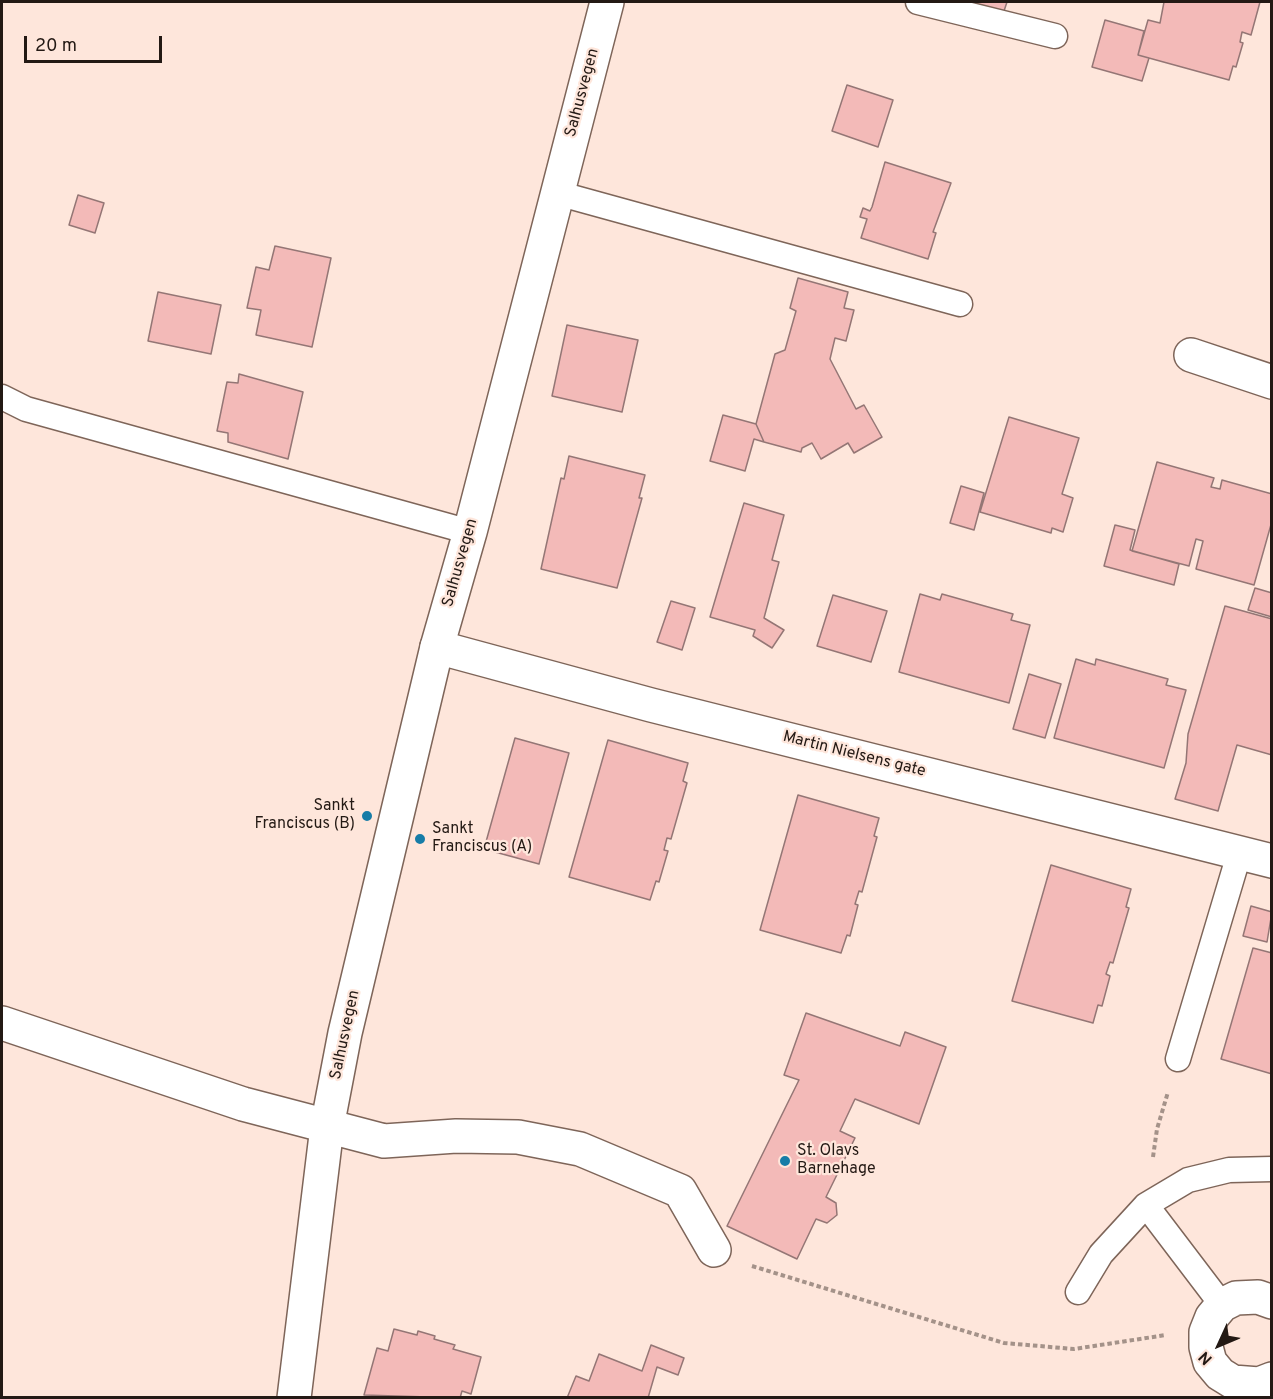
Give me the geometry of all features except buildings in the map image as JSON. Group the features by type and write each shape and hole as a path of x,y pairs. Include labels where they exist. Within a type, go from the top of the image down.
{"street":[{"name":"Salhusvegen","path":"294,1398 327,1127 345,1033 437,648 470,532 607,2"},
{"path":"1191,355 1272,382"},
{"name":"Martin Nielsens gate","path":"437,648 651,705 1240,851 1272,861"},
{"path":"2,1023 243,1104 384,1141 456,1136 518,1137 580,1149 680,1191 714,1250"},
{"path":"1272,1302 1258,1297 1236,1298 1214,1318 1206,1347 1214,1386 1259,1384 1272,1379"}],"lane":[{"path":"918,2 1055,36"},
{"path":"557,193 960,304"},
{"path":"2,397 26,409 470,532"},
{"path":"1178,1059 1240,851"},
{"path":"1078,1292 1101,1254 1146,1205 1188,1180 1229,1170 1272,1169"},
{"path":"1146,1205 1214,1318"}],"path":[{"path":"1146,1205 1157,1129 1178,1059"},
{"path":"714,1250 761,1270 1004,1343 1074,1348 1143,1336 1214,1318"}],"place":[{"name":"Sankt Franciscus (B)","path":"367,816"},
{"name":"Sankt Franciscus (A)","path":"420,839"},
{"name":"St. Olavs Barnehage","path":"785,1161"}]}
